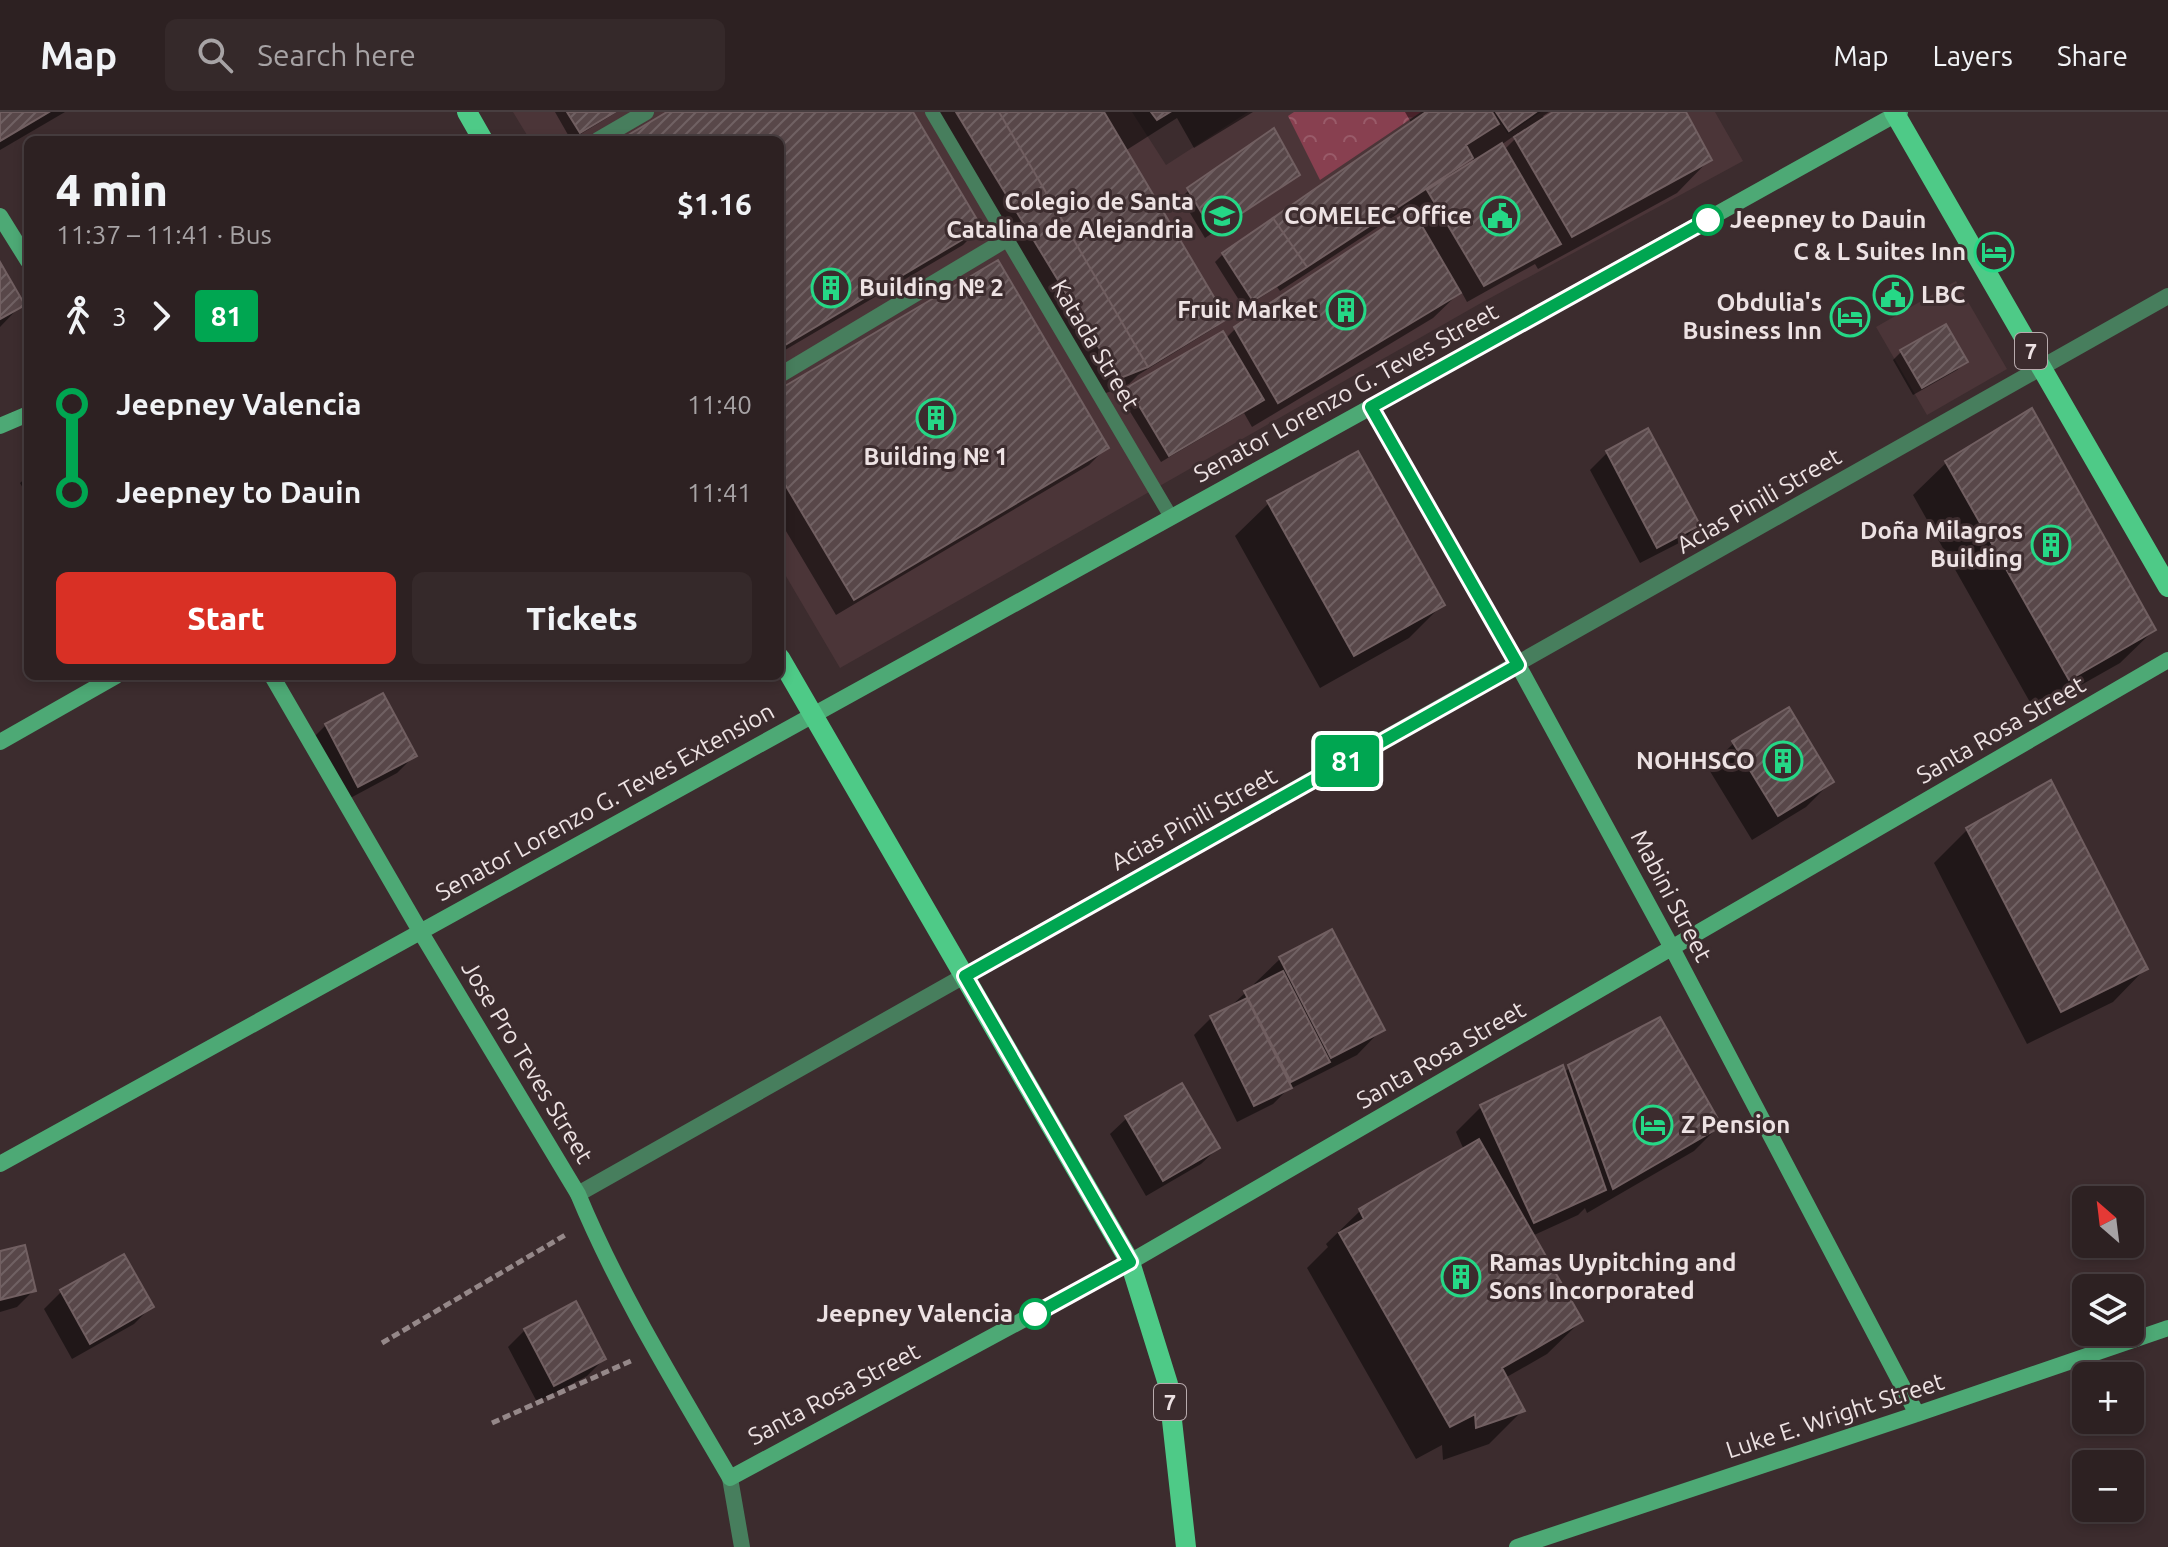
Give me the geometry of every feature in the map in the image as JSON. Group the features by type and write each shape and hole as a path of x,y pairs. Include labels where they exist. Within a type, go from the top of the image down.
{"main road":[{"path":"467,112 481,136"},
{"name":"7","path":"1897,113 2040,368 2168,587"},
{"name":"7","path":"784,665 1130,1262 1168,1384 1186,1547"}],"street":[{"path":"605,136 646,112"},
{"name":"Senator Lorenzo G. Teves Street","path":"813,714 1897,113"},
{"path":"0,216 24,255"},
{"path":"784,373 1007,239"},
{"name":"Acias Pinili Street","path":"578,1194 2168,296"},
{"name":"Mabini Street","path":"1371,407 1518,665 1672,948 1917,1414"},
{"path":"0,426 24,416"},
{"name":"Santa Rosa Street","path":"730,1478 1130,1262 2168,660"},
{"path":"0,742 109,680"},
{"name":"Jose Pro Teves Street","path":"274,680 578,1194 656,1350 730,1478"},
{"name":"Senator Lorenzo G. Teves Extension","path":"0,1164 813,714"},
{"name":"Luke E. Wright Street","path":"1517,1547 2168,1328"},
{"path":"730,1478 742,1547"}],"lane":[{"name":"Katada Street","path":"932,112 1171,517"}],"path":[{"path":"382,1343 589,1221"},
{"path":"492,1423 656,1350"}],"shaded area":[{"path":"513,112 1132,112 1166,165 1248,112 1494,112 1508,134 1541,112 1715,112 1743,161 1481,303 840,668 784,573 784,136 528,136"},
{"path":"1956,281 2007,369 1927,415 1876,327"}],"green space":[{"path":"1294,112 1421,112 1320,180 1288,116"}],"building":[{"path":"0,112 49,112 0,141"},
{"path":"567,112 615,112 580,133"},
{"name":"Building № 2","path":"667,112 913,112 982,228 784,346 784,136 627,136"},
{"path":"956,112 999,112 1148,367 1118,379"},
{"path":"999,112 1104,112 1227,319 1148,367"},
{"path":"1151,112 1170,112 1157,120"},
{"path":"1426,112 1492,112 1499,124 1466,145 1473,158 1307,267 1273,218"},
{"path":"1496,112 1536,112 1509,131"},
{"path":"1553,112 1686,112 1712,160 1572,237 1514,137"},
{"path":"1274,128 1300,175 1213,232 1187,188"},
{"path":"1502,143 1561,244 1484,286 1427,190"},
{"name":"Fruit Market","path":"1412,209 1461,293 1278,403 1234,327"},
{"path":"1273,218 1307,267 1253,301 1222,253"},
{"name":"Building № 1","path":"998,260 1109,448 854,600 784,483 784,387"},
{"path":"0,262 24,306 0,319"},
{"path":"1946,324 1968,362 1922,388 1900,350"},
{"path":"1223,331 1264,400 1169,456 1128,387"},
{"name":"Doña Milagros Building","path":"2032,408 2156,630 2069,680 1945,461"},
{"path":"1648,428 1700,525 1657,548 1606,451"},
{"path":"1358,451 1445,605 1354,656 1267,501"},
{"path":"383,693 417,756 358,787 325,724"},
{"name":"NOHHSCO","path":"1789,707 1834,782 1778,816 1732,741"},
{"path":"2051,780 2148,969 2061,1012 1966,828"},
{"path":"1332,929 1385,1030 1331,1058 1279,957"},
{"path":"1283,971 1330,1062 1291,1082 1244,991"},
{"path":"1247,998 1292,1088 1254,1106 1210,1016"},
{"path":"1660,1017 1722,1126 1613,1189 1568,1065"},
{"path":"1563,1065 1606,1190 1534,1223 1480,1105"},
{"path":"1182,1083 1220,1148 1163,1181 1125,1116"},
{"name":"Ramas Uypitching and Sons Incorporated","path":"1479,1139 1583,1321 1502,1368 1525,1411 1476,1428 1475,1414 1450,1427 1339,1233 1364,1219 1359,1209"},
{"path":"25,1245 36,1291 0,1300 0,1251"},
{"path":"124,1254 154,1307 90,1344 60,1290"},
{"path":"576,1301 606,1359 554,1386 524,1329"}],"bus line":[{"name":"81","path":"1035,1314 1130,1262 965,976 1518,665 1371,407 1708,220"}],"place":[{"name":"Colegio de Santa Catalina de Alejandria","path":"1222,216"},
{"name":"COMELEC Office","path":"1500,216"},
{"name":"Jeepney to Dauin","path":"1708,220"},
{"name":"C & L Suites Inn","path":"1994,252"},
{"name":"Building № 2","path":"831,288"},
{"name":"LBC","path":"1893,295"},
{"name":"Fruit Market","path":"1346,310"},
{"name":"Obdulia's Business Inn","path":"1850,317"},
{"name":"Building № 1","path":"936,418"},
{"name":"Doña Milagros Building","path":"2051,545"},
{"name":"NOHHSCO","path":"1783,761"},
{"name":"Z Pension","path":"1653,1125"},
{"name":"Ramas Uypitching and Sons Incorporated","path":"1461,1277"},
{"name":"Jeepney Valencia","path":"1035,1314"}]}
